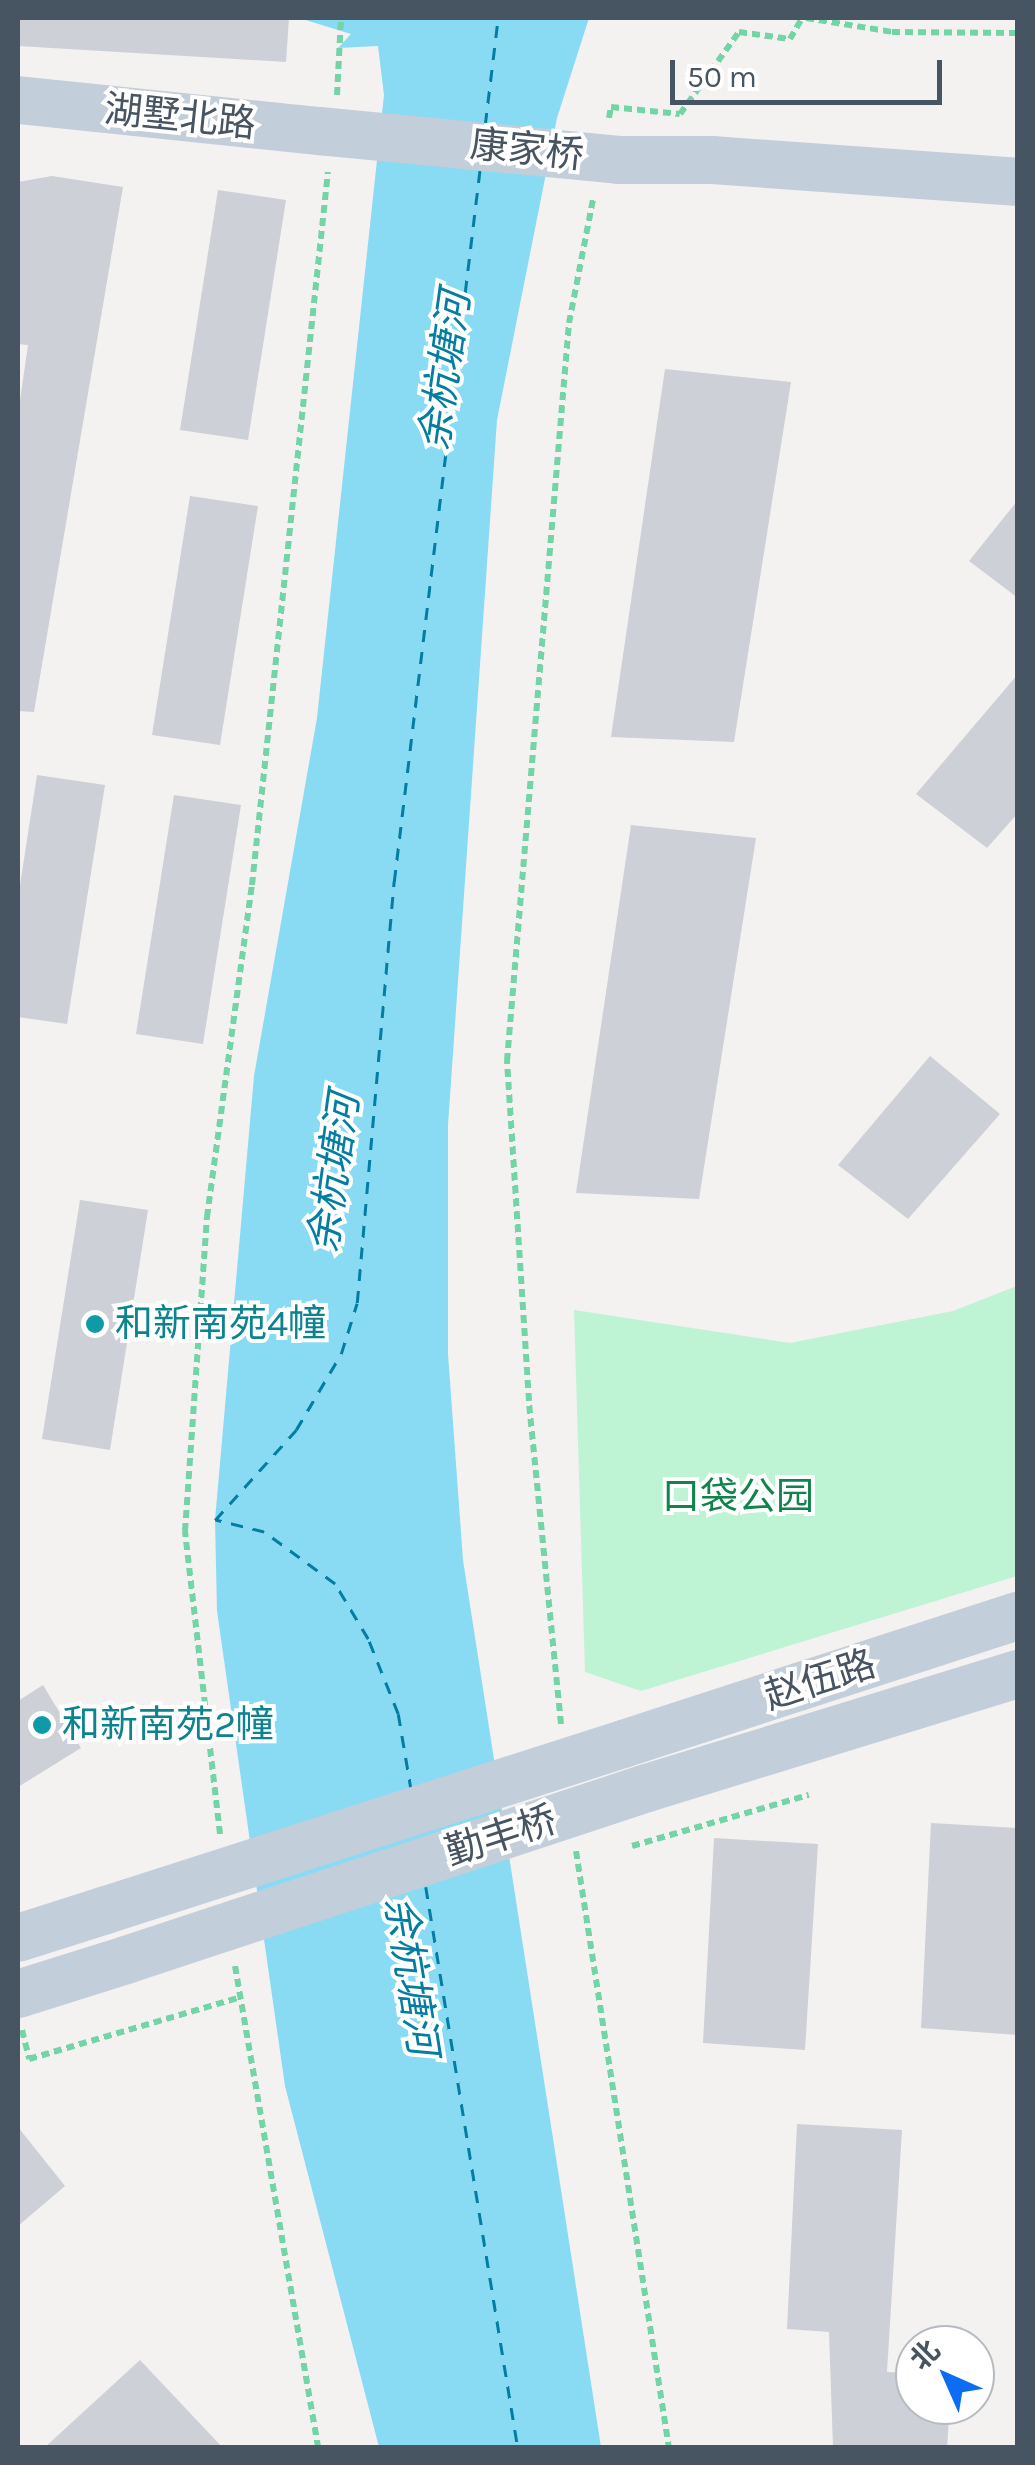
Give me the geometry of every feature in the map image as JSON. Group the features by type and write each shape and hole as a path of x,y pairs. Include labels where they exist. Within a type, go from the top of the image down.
{"main road":[{"name":"湖墅北路","path":"18,100 331,133"},
{"name":"康家桥","path":"331,133 619,160 712,160 1018,182"},
{"name":"赵伍路","path":"623,1744 1018,1616"},
{"name":"赵伍路","path":"647,1788 1018,1674"},
{"name":"勤丰桥","path":"18,1938 623,1744"},
{"name":"勤丰桥","path":"29,2008 126,1960 647,1788"}],"path":[{"path":"221,1844 186,1511 207,1217 252,885 342,18"},
{"path":"608,125 611,107 680,114 739,32 790,40 804,18 892,32 1018,33"},
{"path":"562,1730 529,1401 508,1062 569,323 597,179"},
{"path":"632,1846 809,1795"},
{"path":"575,1846 669,2448"},
{"path":"234,1960 318,2448"},
{"path":"29,2008 22,2029 28,2060 238,1998"}],"green space":[{"name":"口袋公园","path":"1017,1286 1017,1576 641,1691 585,1672 574,1310 790,1343 953,1311"}],"water":[{"name":"余杭塘河","path":"299,18 589,18 557,118 497,420 448,1125 448,1354 463,1560 601,2447 379,2447 285,2086 217,1611 215,1520 254,1076 317,718 384,95 378,46 338,48 351,34"}],"building":[{"path":"18,18 289,18 286,62 18,46"},
{"path":"52,176 123,187 34,712 18,711 18,414 28,345 18,344 18,182"},
{"path":"218,190 286,200 248,440 180,430"},
{"path":"665,369 791,382 734,742 611,737"},
{"path":"190,496 258,506 220,745 152,735"},
{"path":"1018,500 1018,598 969,561"},
{"path":"1018,674 1018,813 987,848 916,794"},
{"path":"37,775 105,785 67,1024 18,1017 18,898"},
{"path":"174,795 241,805 203,1044 136,1034"},
{"path":"631,825 756,838 699,1199 576,1193"},
{"path":"930,1056 1000,1114 908,1219 838,1165"},
{"name":"和新南苑4幢","path":"80,1200 148,1210 110,1450 42,1439"},
{"name":"和新南苑2幢","path":"43,1685 81,1748 18,1787 18,1701"},
{"path":"931,1823 1018,1828 1018,2035 921,2028"},
{"path":"714,1838 818,1844 805,2050 703,2043"},
{"path":"797,2124 902,2130 887,2372 895,2372 895,2425 949,2425 947,2448 833,2448 829,2332 787,2329"},
{"path":"18,2127 65,2186 18,2226"},
{"path":"140,2360 223,2448 44,2448"}],"ferry route":[{"path":"485,125 498,18"},
{"path":"411,1791 398,1714 368,1639 335,1584 264,1532 215,1520 296,1430 341,1354 357,1303 394,882 480,168"},
{"path":"426,1887 518,2448"}],"place":[{"name":"和新南苑4幢","path":"95,1324"},
{"name":"和新南苑2幢","path":"42,1725"}]}
